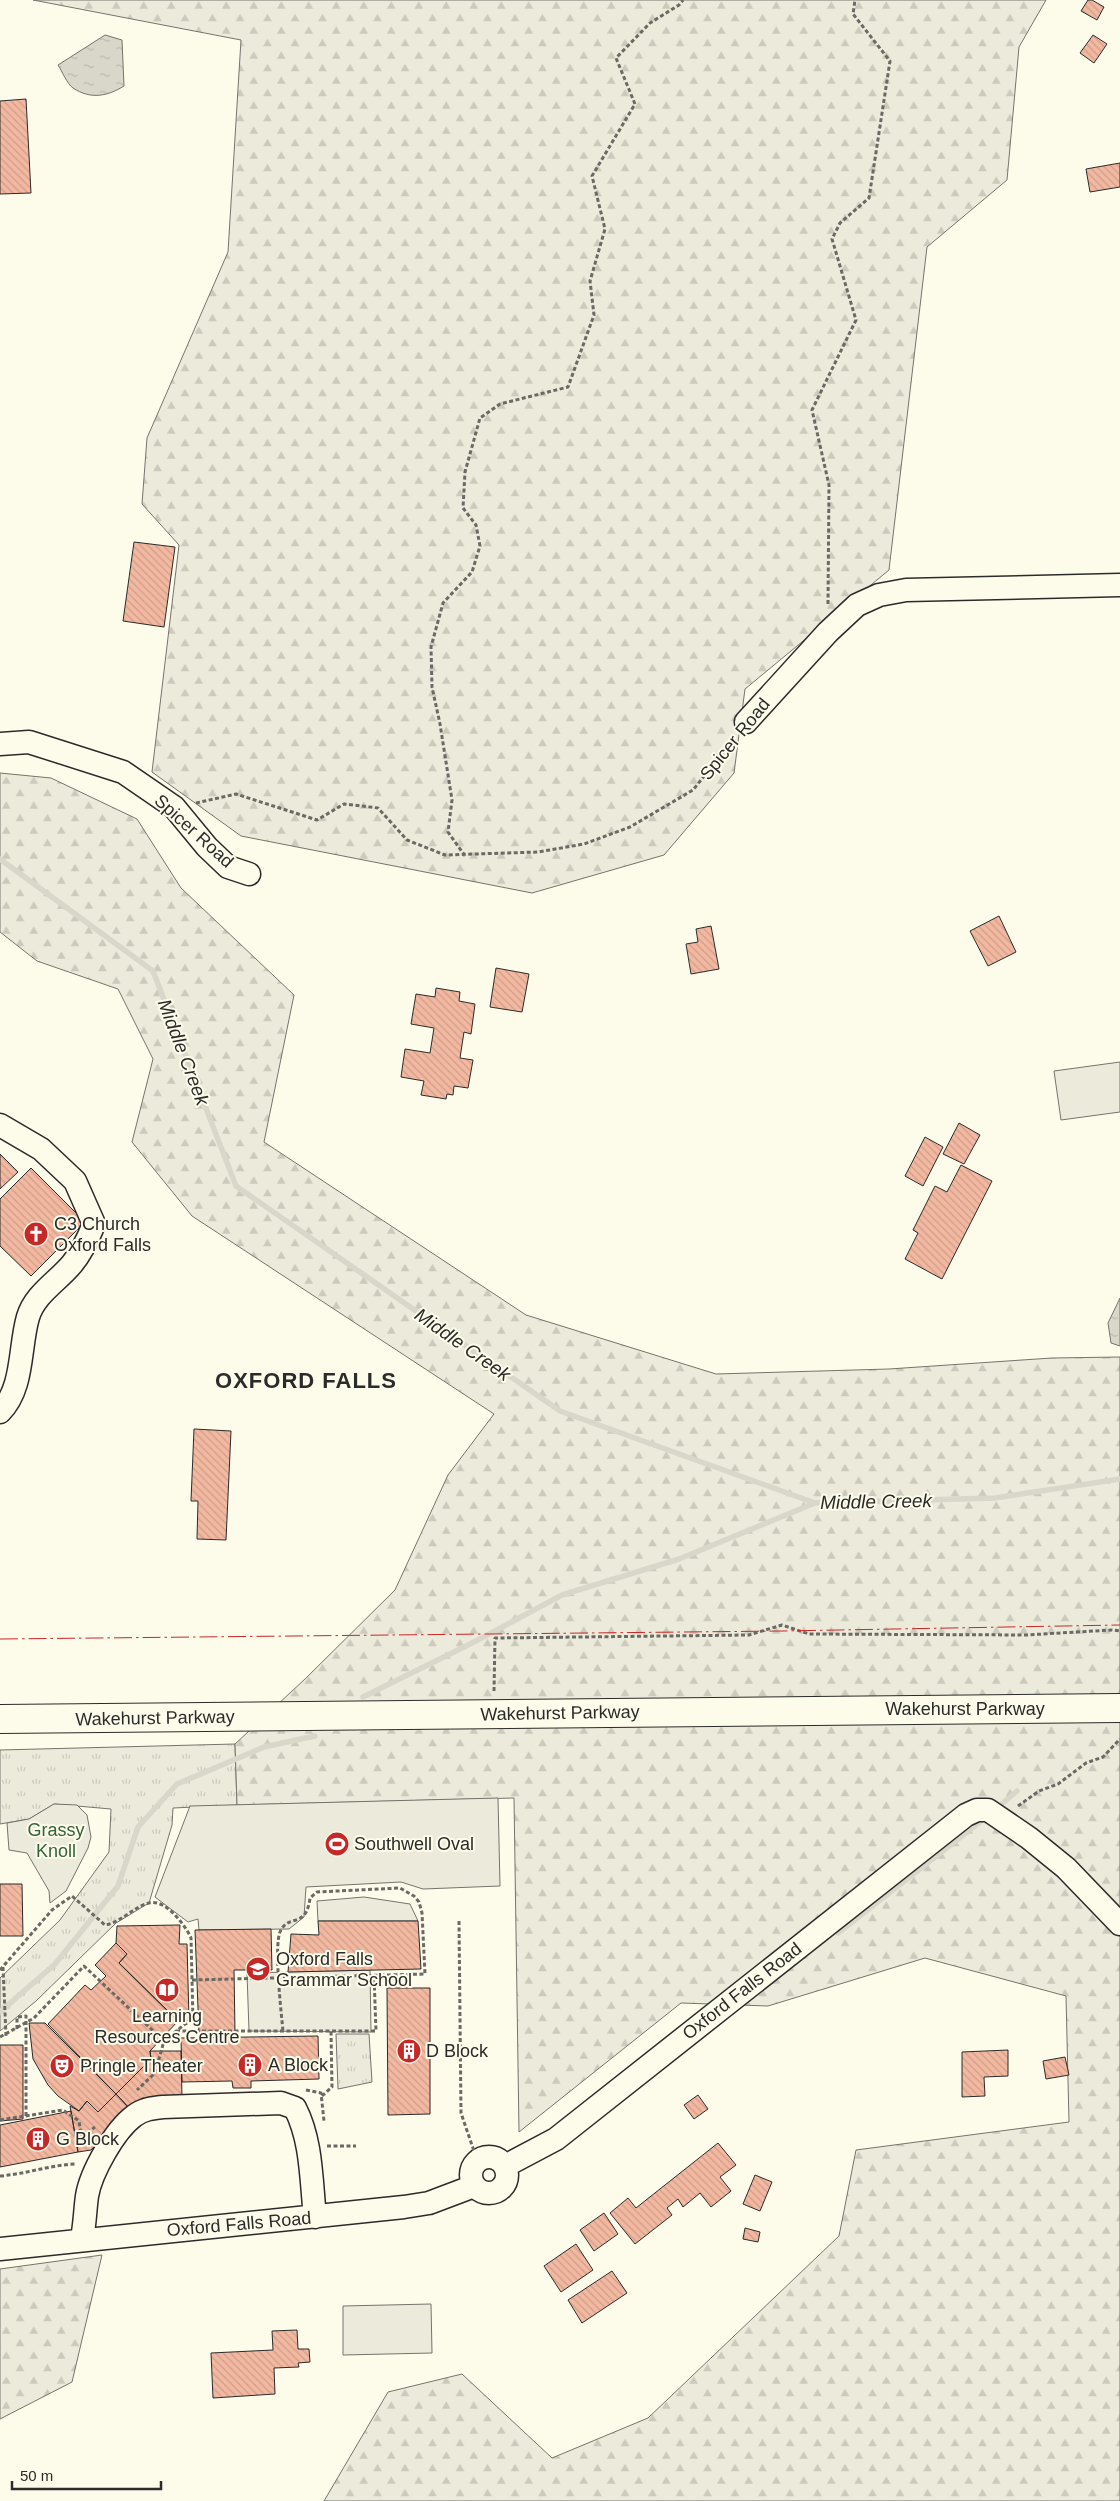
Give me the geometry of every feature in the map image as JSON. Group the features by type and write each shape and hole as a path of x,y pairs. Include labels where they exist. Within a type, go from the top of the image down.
{"main road":[{"name":"Wakehurst Parkway","path":"0,1719 1120,1708"}],"street":[{"name":"Spicer Road","path":"746,722 828,632 857,605 879,594 906,590 1120,585"},
{"name":"Spicer Road","path":"0,744 29,742 123,772 174,807 207,847 228,867 249,874"},
{"path":"0,1125 41,1149 75,1181 94,1224 87,1242 72,1265 42,1294 28,1316 20,1368 7,1406 0,1412"},
{"name":"Oxford Falls Road","path":"0,2248 82,2238 315,2217 429,2203 474,2186 470,2173 478,2160 491,2156 505,2166 556,2139 966,1815 977,1810 988,1810 1001,1819"},
{"path":"1001,1819 1066,1868 1120,1924"},
{"path":"82,2238 86,2220 88,2194 104,2152 133,2116 146,2109 164,2107 282,2104 295,2108 303,2123 308,2146 315,2217"}],"path":[{"path":"465,856 448,832 452,800 432,686 432,647 443,603 472,572 480,546 476,525 462,508 465,472 480,418 500,404 568,387 594,315 590,281 605,229 592,176 635,104 616,58 650,23 679,5 683,0"},
{"path":"828,632 828,485 812,410 856,320 832,239 840,223 869,198 890,61 853,14 855,0"},
{"name":"Spicer Road","path":"174,807 236,794 317,820 344,804 378,808 407,840 445,855 465,856 538,852 584,844 630,827 668,807 693,790 717,763 746,722"},
{"path":"495,1714 495,1638 749,1635 782,1625 810,1634 1026,1635 1112,1630 1120,1632"},
{"path":"1001,1819 1040,1791 1058,1784 1086,1762 1103,1757 1120,1739"},
{"path":"192,1980 280,1977 425,1974 422,1913 419,1902 400,1888 318,1892 310,1898 309,1911 304,1917 293,1920 281,1929 278,1939 280,1977 282,2032"},
{"path":"6,2036 2,1968 52,1910 72,1896 105,1925 116,1923 149,1902 157,1902 187,1928 190,1938 194,2022 184,2024 164,2041 155,2073 135,2092"},
{"path":"458,1920 461,2113 476,2157"},
{"path":"0,2037 6,2036 34,2018 84,1966 164,2041"},
{"path":"175,2031 376,2032 374,1975"},
{"path":"17,2029 17,2016 26,2016 26,2117"},
{"path":"322,2096 332,2087 331,2032"},
{"path":"0,2120 63,2110 79,2121 82,2137 81,2154"},
{"path":"82,2137 102,2122"},
{"path":"326,2146 356,2146"},
{"path":"0,2176 35,2172 58,2165 79,2164 78,2174"}],"green space":[{"path":"33,0 1046,0 1019,47 1007,180 927,247 889,570 745,689 734,773 664,855 532,893 241,836 152,772 179,545 142,504 147,438 228,252 241,40"},
{"path":"0,773 51,778 137,819 181,888 294,995 264,1142 526,1315 716,1374 889,1369 1052,1358 1120,1357 1120,2501 324,2501 388,2392 462,2374 552,2458 648,2418 839,2236 856,2150 1069,2122 1066,1996 925,1958 768,2006 681,2003 519,2132 514,1798 237,1805 235,1744 305,1679 395,1590 448,1475 494,1414 192,1216 132,1142 153,1059 118,989 37,961 0,932"},
{"path":"1120,1062 1120,1112 1061,1120 1054,1071"},
{"path":"235,1744 237,1805 173,1808 172,1825 149,1903 116,1923 36,2001 0,2031 0,1978 60,1920 109,1852 111,1809 54,1804 29,1819 0,1824 0,1750"},
{"name":"Southwell Oval","path":"498,1798 500,1886 423,1889 401,1882 306,1887 304,1917 289,1929 199,1930 198,1919 188,1922 155,1897 190,1806"},
{"name":"Grassy Knoll","path":"54,1804 77,1805 87,1815 91,1837 88,1848 66,1891 50,1903 49,1891 27,1853 9,1850 7,1823 29,1819"},
{"path":"364,1897 410,1904 418,1921 318,1921 317,1901"},
{"path":"370,1970 371,2032 249,2031 247,1973"},
{"path":"336,2034 369,2034 372,2082 338,2089"},
{"path":"102,2255 72,2382 0,2419 0,2269"},
{"path":"431,2304 432,2353 343,2355 343,2306"}],"water":[{"path":"105,35 122,40 124,86 112,92 99,95 80,92 69,84 58,65"},
{"path":"1120,1298 1120,1346 1111,1343 1108,1323"}],"building":[{"path":"1088,0 1092,0 1104,7 1097,20 1081,11"},
{"path":"1093,35 1107,44 1094,63 1080,53"},
{"path":"26,99 31,193 0,194 0,101"},
{"path":"1120,163 1120,187 1090,192 1086,169"},
{"path":"134,542 175,547 164,627 123,621"},
{"path":"999,916 1016,952 988,966 970,931"},
{"path":"711,926 719,969 691,974 686,944 698,942 696,929"},
{"path":"496,968 529,974 522,1012 490,1007"},
{"path":"436,988 460,992 459,1001 475,1004 471,1034 464,1032 460,1058 473,1060 468,1088 454,1086 453,1095 447,1094 446,1099 421,1095 424,1081 401,1077 405,1049 430,1053 434,1028 411,1024 416,994 435,997"},
{"path":"959,1123 980,1135 964,1164 943,1154"},
{"path":"925,1137 943,1147 923,1186 905,1176"},
{"path":"0,1154 18,1172 0,1189"},
{"path":"961,1165 992,1181 942,1279 905,1259 918,1233 913,1230 935,1186 947,1192"},
{"name":"C3 Church Oxford Falls","path":"31,1168 85,1222 31,1276 0,1246 0,1199"},
{"path":"194,1429 231,1431 226,1540 197,1539 198,1501 191,1501"},
{"path":"0,1884 22,1884 23,1936 0,1936"},
{"path":"318,1921 418,1921 421,1969 288,1972 291,1934 319,1935"},
{"name":"Learning Resources Centre","path":"180,1925 179,1944 187,1944 189,2020 186,2021 183,2018 178,2021 119,1963 127,1954 116,1943 117,1926"},
{"path":"271,1929 272,1970 234,1970 235,2033 199,2034 195,1930"},
{"path":"116,1943 127,1954 119,1963 178,2021 150,2051 151,2059 116,2094 48,2024 85,1985 91,1990 106,1976 95,1965"},
{"name":"D Block","path":"387,1988 430,1988 430,2114 388,2115"},
{"name":"Pringle Theater","path":"29,2023 45,2023 116,2094 98,2112 87,2101 79,2111 58,2096 48,2085 33,2059"},
{"name":"A Block","path":"318,2036 319,2079 251,2081 251,2088 233,2088 232,2081 182,2082 181,2038"},
{"path":"0,2045 23,2045 23,2119 0,2121"},
{"path":"1008,2050 1008,2076 984,2077 985,2096 962,2097 962,2052"},
{"path":"150,2051 181,2051 182,2098 142,2098 131,2110 116,2094 151,2059"},
{"path":"1065,2057 1069,2075 1046,2079 1043,2061"},
{"path":"116,2094 131,2110 91,2150 78,2152 70,2106 79,2111 87,2101 98,2112"},
{"path":"698,2095 708,2109 694,2119 684,2105"},
{"name":"G Block","path":"71,2111 78,2152 0,2167 0,2125"},
{"path":"718,2143 736,2165 720,2177 731,2191 711,2207 700,2193 683,2207 678,2199 667,2208 672,2215 635,2244 610,2213 628,2198 636,2208"},
{"path":"755,2175 772,2182 760,2211 743,2204"},
{"path":"604,2213 618,2234 594,2251 580,2230"},
{"path":"745,2228 760,2232 758,2242 743,2239"},
{"path":"576,2244 593,2270 561,2292 544,2266"},
{"path":"612,2271 627,2293 582,2323 568,2300"},
{"path":"297,2330 298,2349 309,2349 310,2362 298,2363 299,2367 274,2368 275,2394 213,2398 211,2353 273,2350 272,2331"}],"waterway":[{"name":"Middle Creek","path":"0,859 153,971 236,1186 560,1411 815,1503 995,1498 1120,1479"},
{"path":"363,1697 476,1641 562,1595 679,1559 815,1503"},
{"path":"0,2012 55,1964 118,1886 138,1827 177,1784 264,1747 315,1736"},
{"path":"1003,1803 1017,1791"},
{"path":"838,1933 981,1821"}],"power":[{"path":"0,1639 782,1631 1120,1625"}],"place":[{"name":"C3 Church Oxford Falls","path":"36,1234"},
{"name":"Southwell Oval","path":"337,1844"},
{"name":"Oxford Falls Grammar School","path":"258,1969"},
{"name":"Learning Resources Centre","path":"167,1990"},
{"name":"D Block","path":"409,2051"},
{"name":"A Block","path":"250,2065"},
{"name":"Pringle Theater","path":"62,2066"},
{"name":"G Block","path":"38,2139"}],"district":[{"name":"OXFORD FALLS","path":"306,1380"}]}
